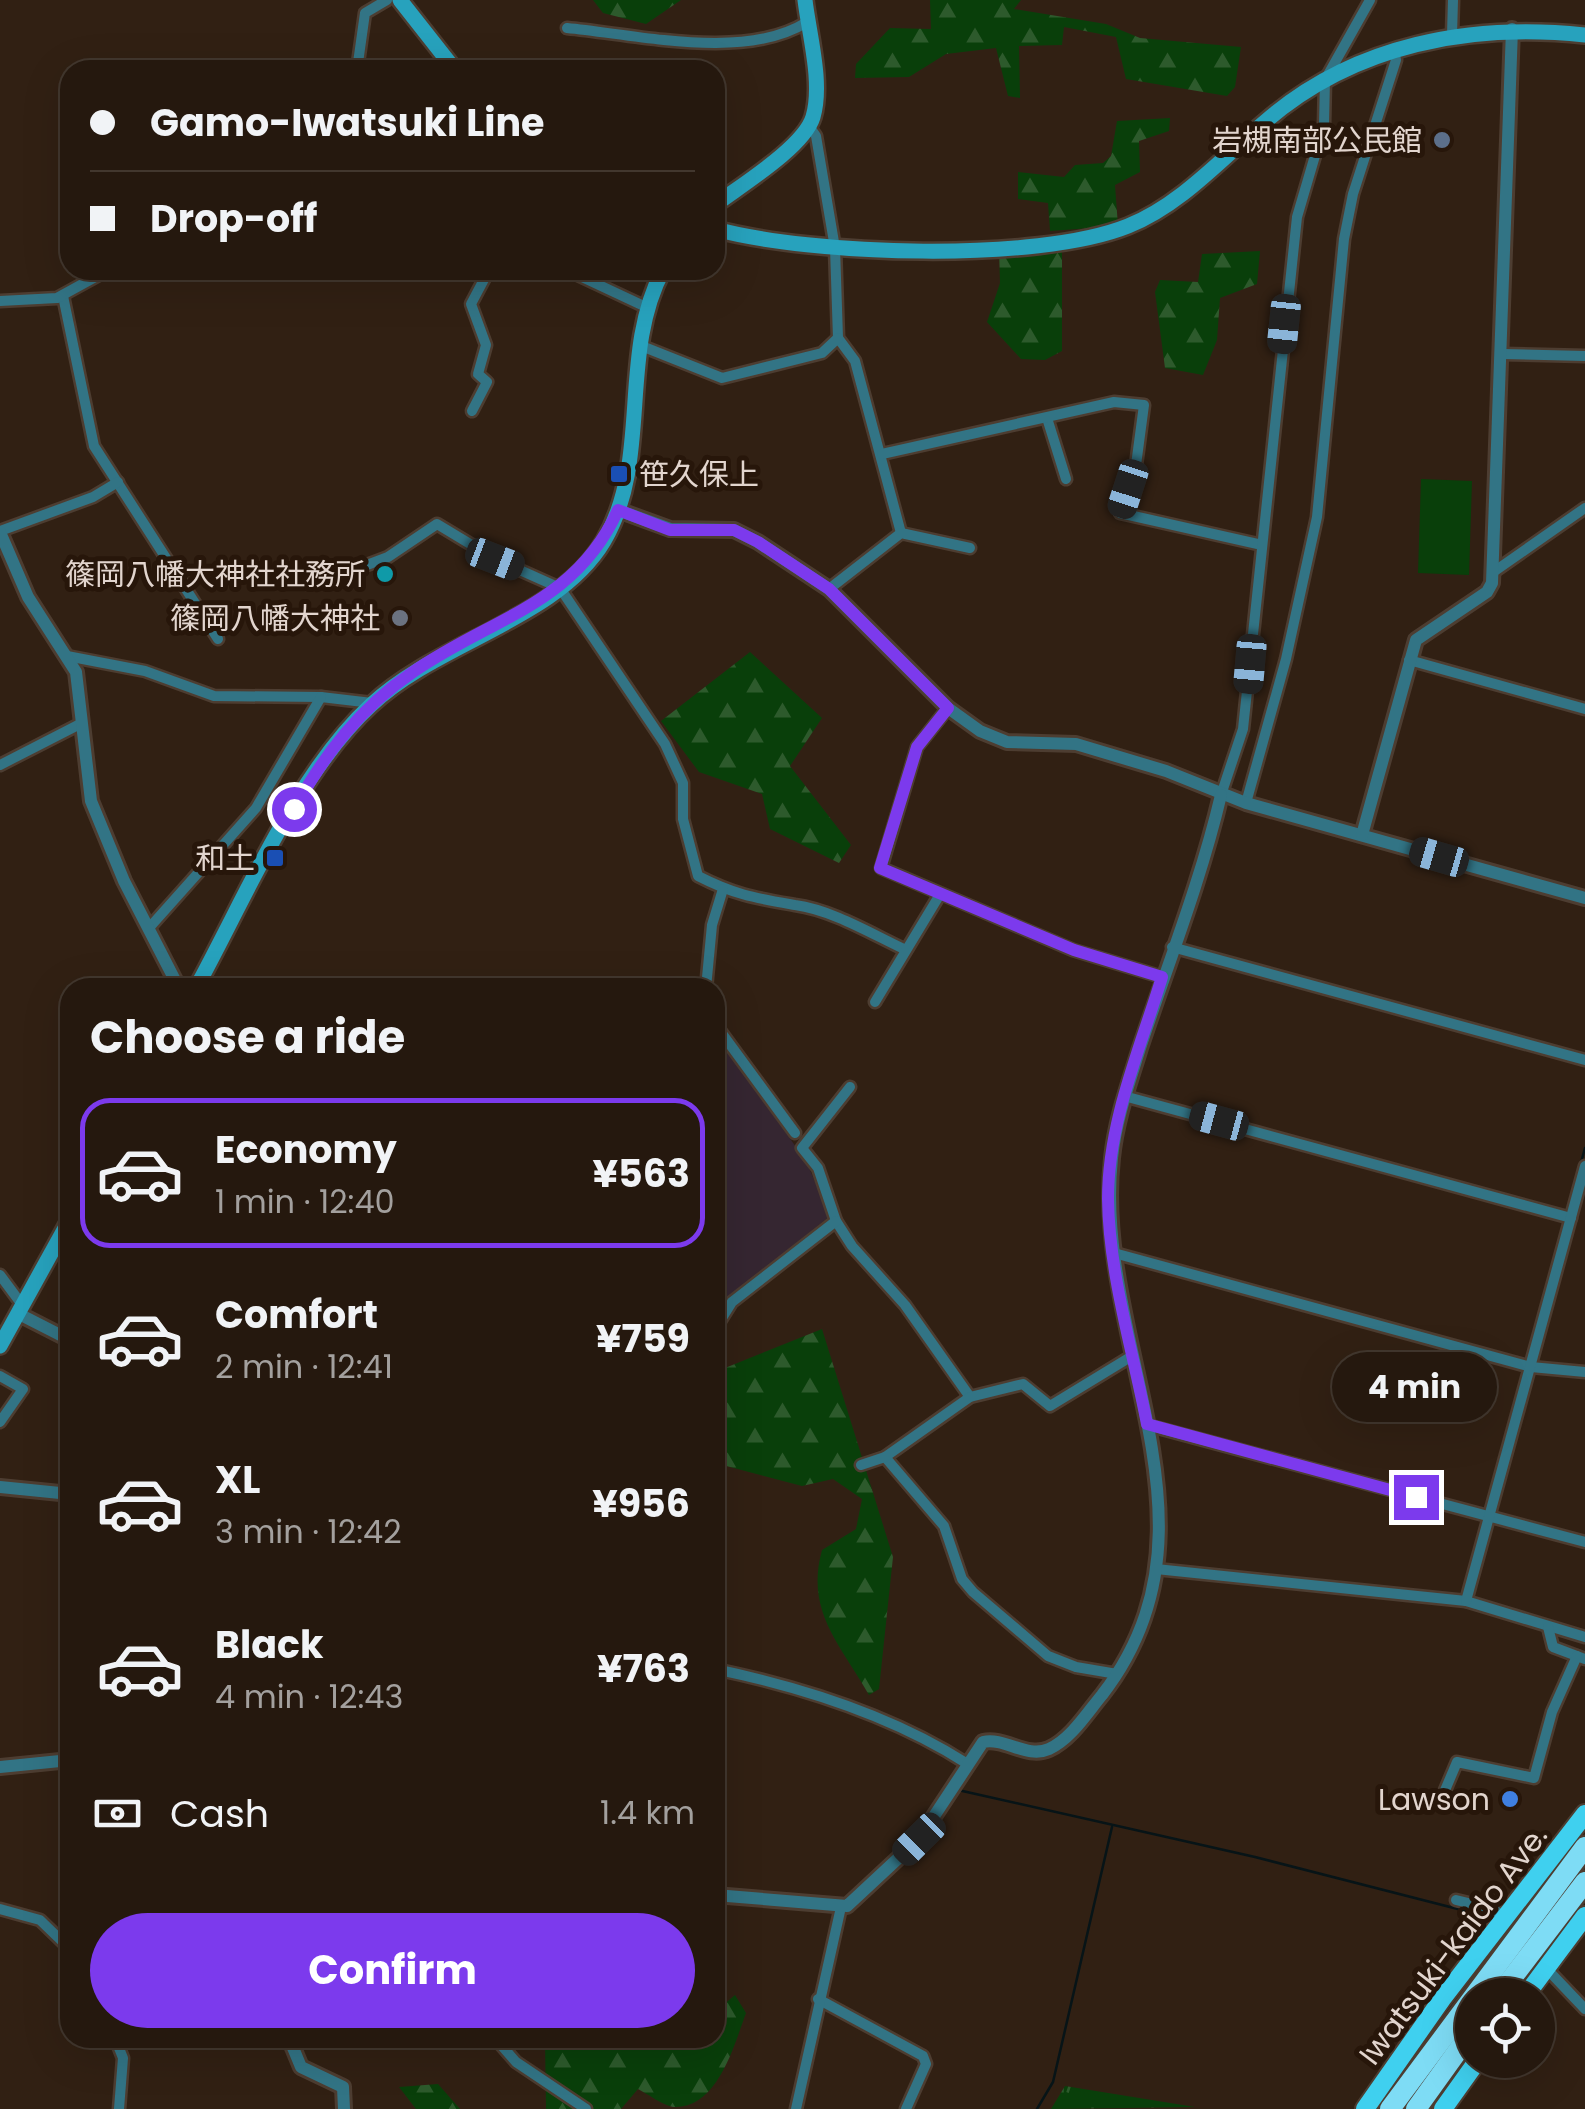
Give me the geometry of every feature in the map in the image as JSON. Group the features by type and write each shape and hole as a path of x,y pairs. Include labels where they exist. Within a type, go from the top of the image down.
{"highway":[{"name":"Iwatsuki-kaido Ave.","path":"1366,2109 1504,1917 1585,1814"},
{"path":"1390,2109 1585,1846"},
{"path":"1513,1978 1585,1882"},
{"path":"1539,1978 1585,1916"},
{"path":"1416,2109 1455,2055"},
{"path":"1443,2109 1465,2078"}],"main road":[{"path":"400,0 446,60"},
{"path":"725,197 798,140 809,126 815,94 805,0"},
{"path":"725,231 835,248 1021,246 1079,240 1128,226 1168,204 1271,116 1325,80 1394,50 1452,35 1512,29 1585,35"},
{"path":"202,978 313,776 372,703 429,661 560,588 596,554 618,510 626,478 637,344 646,307 658,280"},
{"path":"0,1346 60,1238"}],"street":[{"path":"358,60 365,13 387,0"},
{"path":"725,1896 841,1908 856,1900 919,1839 983,1742 993,1740 1039,1752 1053,1748 1118,1674 1132,1648 1156,1569 1159,1475 1114,1254 1108,1200 1116,1127 1243,730 1296,216 1324,125 1325,80 1370,0"},
{"path":"1452,35 1453,0"},
{"path":"567,28 684,42 755,43 784,36 807,22"},
{"path":"1362,835 1416,640 1487,592 1492,573 1512,29"},
{"path":"1246,803 1286,659 1316,517 1344,239 1358,176 1396,60 1394,50"},
{"path":"809,126 816,136 835,248 838,338 855,361 901,533"},
{"path":"0,301 63,296 91,280"},
{"path":"472,411 487,382 478,374 486,344 470,304 483,280"},
{"path":"588,280 646,307"},
{"path":"63,296 94,446 218,639"},
{"path":"637,344 722,378 822,352 838,338"},
{"path":"1503,354 1585,356"},
{"path":"882,454 1114,402 1144,405 1136,465 1120,513 1262,545"},
{"path":"1047,418 1066,479"},
{"path":"118,482 93,497 0,531 3,551 49,635 76,672 92,801 106,842 174,978"},
{"path":"1492,573 1585,508"},
{"path":"618,510 670,530 734,530 829,589 948,708 980,731 1007,742 1076,744 1166,771 1246,803 1585,898"},
{"path":"360,568 388,557 437,524 560,588 665,744 683,783 683,819 698,876 766,904 796,904 834,917 904,949"},
{"path":"901,533 970,548"},
{"path":"829,589 901,533"},
{"path":"67,656 144,672 214,696 322,697 372,703"},
{"path":"1410,660 1585,708"},
{"path":"149,928 264,797 305,719 322,697"},
{"path":"948,708 917,747 880,868 1074,950 1162,977"},
{"path":"0,765 82,722"},
{"path":"707,978 712,926 723,888"},
{"path":"874,1002 939,896"},
{"path":"1172,947 1585,1060"},
{"path":"725,1038 795,1132"},
{"path":"850,1087 802,1148 818,1168 836,1221 872,1270 905,1305 970,1397"},
{"path":"1124,1096 1571,1218"},
{"path":"1466,1601 1585,1166"},
{"path":"725,1313 732,1302 836,1221"},
{"path":"1114,1254 1531,1366 1585,1372"},
{"path":"0,1275 21,1310 60,1334"},
{"path":"861,1465 886,1456 970,1397 1023,1384 1050,1406 1132,1356"},
{"path":"0,1376 23,1389 0,1422"},
{"path":"1147,1424 1585,1542"},
{"path":"886,1456 944,1526 962,1580 973,1592 1048,1656 1076,1667 1118,1674"},
{"path":"0,1487 60,1493"},
{"path":"1156,1569 1466,1601 1585,1635"},
{"path":"1443,1795 1458,1762 1534,1778 1552,1712 1581,1658 1553,1647 1548,1627"},
{"path":"725,1671 797,1686 940,1746 966,1763"},
{"path":"0,1766 60,1761"},
{"path":"1456,1900 1493,1909 1504,1917"},
{"path":"796,2109 841,1908"},
{"path":"0,1909 40,1920 60,1939"},
{"path":"1546,1968 1585,2009"},
{"path":"818,1999 923,2056 926,2064 906,2109"},
{"path":"119,2109 123,2058 120,2048"},
{"path":"292,2048 301,2067 343,2087 344,2109"},
{"path":"504,2048 516,2062 586,2109"}],"shaded area":[{"path":"725,1048 806,1161 830,1216 725,1301"}],"green space":[{"path":"593,0 681,0 646,24 603,13"},
{"path":"930,0 1021,0 1014,9 1106,24 1140,38 1241,47 1235,87 1227,96 1126,79 1116,37 1064,27 1062,45 1019,46 1020,98 1008,96 996,48 946,54 909,77 855,78 856,64 890,28 931,29"},
{"path":"1170,118 1169,131 1139,141 1140,172 1115,185 1118,226 1050,231 1048,203 1018,199 1018,172 1064,177 1075,165 1103,163 1111,156 1117,121"},
{"path":"999,249 1062,249 1062,351 1045,360 1021,359 987,322 1000,283"},
{"path":"1260,251 1257,284 1220,298 1217,340 1203,375 1165,368 1155,292 1160,280 1198,282 1202,254"},
{"path":"1421,479 1472,481 1469,575 1418,573"},
{"path":"750,652 822,718 790,766 851,845 839,863 770,829 762,794 699,772 661,721"},
{"path":"822,1329 893,1557 879,1689 869,1695 828,1626 818,1591 822,1550 856,1529 862,1499 833,1479 802,1486 725,1466 725,1368"},
{"path":"735,1995 746,2013 722,2073 702,2098 673,2107 638,2089 621,2109 546,2109 545,2048 725,2048 725,2004"},
{"path":"438,2084 460,2109 416,2109 399,2087"},
{"path":"1065,2086 1195,2107 1051,2109"}],"waterway":[{"path":"1570,1202 1585,1148"},
{"path":"1526,1361 1555,1258"},
{"path":"1485,1510 1524,1368"},
{"path":"1479,1534 1483,1518"},
{"path":"958,1790 1255,1857 1489,1917"},
{"path":"1037,2109 1053,2082 1112,1827"}],"place":[{"name":"岩槻南部公民館","path":"1442,140"},
{"name":"笹久保上","path":"619,474"},
{"name":"篠岡八幡大神社社務所","path":"385,574"},
{"name":"篠岡八幡大神社","path":"400,618"},
{"name":"和土","path":"275,858"},
{"name":"Lawson","path":"1510,1799"}],"route":[{"path":"294,809 328,752 372,703 429,661 541,602 573,578 596,554 618,510 670,530 734,530 758,542 829,589 875,640 948,708 917,747 880,868 1074,950 1162,977 1116,1127 1108,1200 1114,1254 1147,1424 1416,1497"}]}
